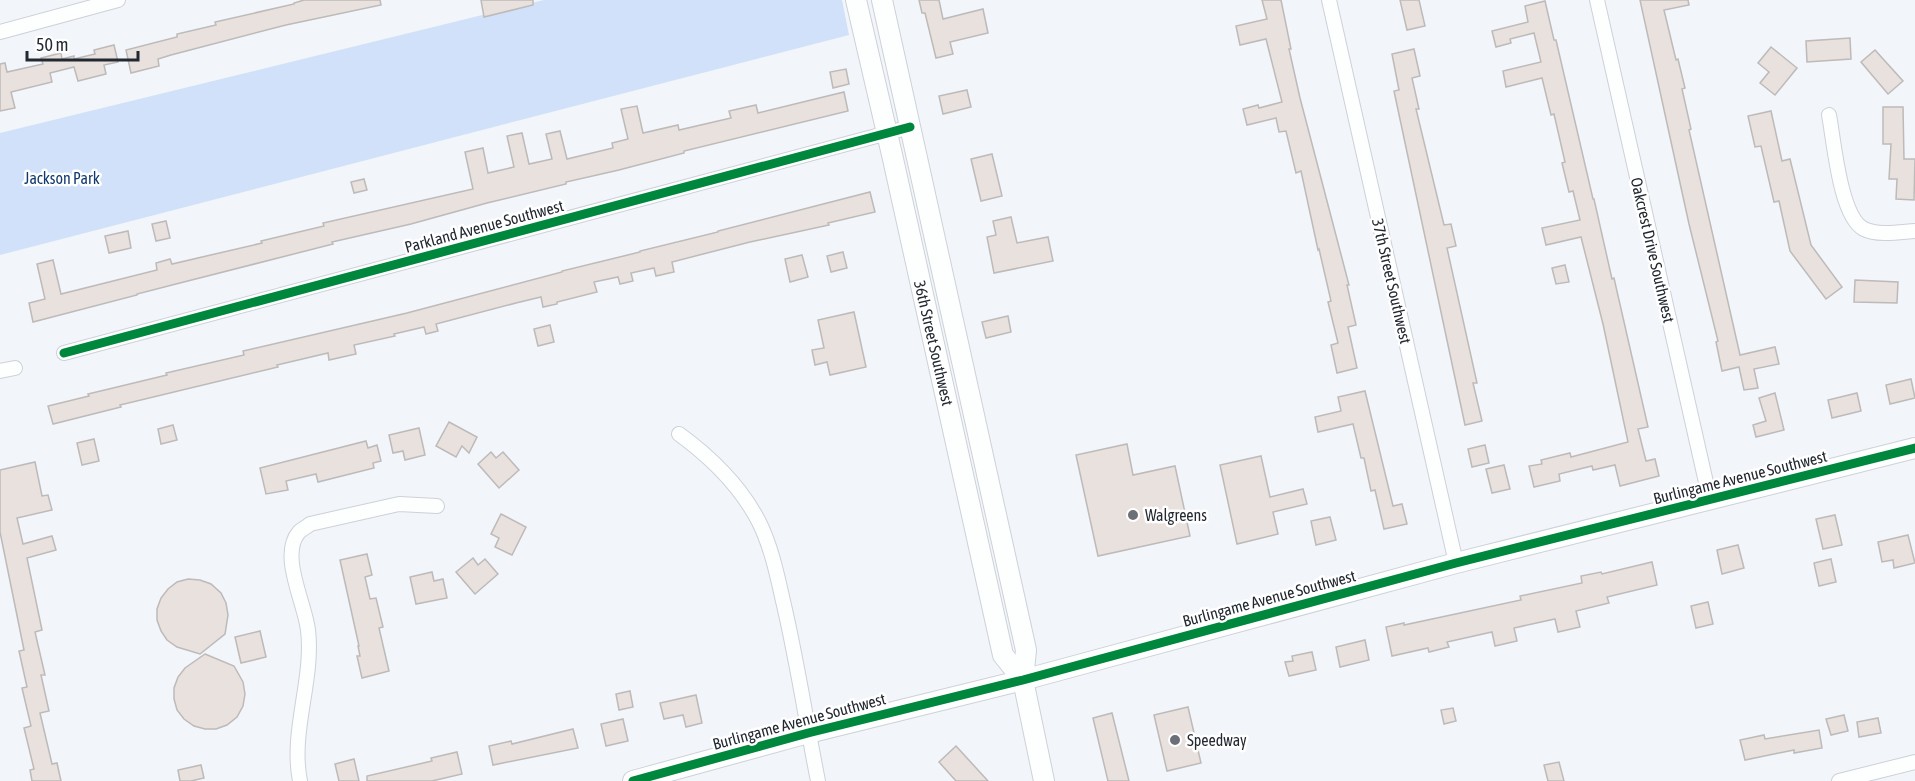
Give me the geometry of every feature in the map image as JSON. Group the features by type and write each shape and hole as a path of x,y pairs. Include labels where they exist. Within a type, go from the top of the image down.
{"street":[{"path":"0,32 118,0"},
{"name":"36th Street Southwest","path":"856,0 1003,655 1023,680"},
{"name":"36th Street Southwest","path":"882,0 1026,650 1023,680 1044,781"},
{"name":"37th Street Southwest","path":"1329,0 1456,563"},
{"name":"Oakcrest Drive Southwest","path":"1597,0 1710,500"},
{"path":"1829,115 1845,204 1856,222 1863,229 1875,232 1915,231"},
{"name":"Parkland Avenue Southwest","path":"64,352 910,127"},
{"path":"0,371 15,368"},
{"path":"950,414 976,470 988,479"},
{"path":"680,434 704,452 727,474 759,522 768,544 789,628 818,781"},
{"name":"Burlingame Avenue Southwest","path":"633,781 808,733 1023,680 1456,563 1915,448"},
{"path":"300,781 298,744 310,656 308,628 291,557 293,544 299,532 310,524 399,504 437,506"},
{"path":"1839,781 1915,762"}],"green space":[{"name":"Jackson Park","path":"544,0 842,0 849,35 0,255 0,133"}],"building":[{"path":"304,0 380,0 381,5 286,25 171,55 158,59 159,66 131,73 126,50 216,25 215,22"},
{"path":"481,0 533,0 533,5 484,17"},
{"path":"919,0 939,0 943,19 983,9 988,33 950,42 953,54 936,58 925,13 922,13"},
{"path":"1262,0 1281,0 1300,98 1349,285 1347,285 1356,325 1348,327 1357,368 1337,373 1331,345 1338,343 1328,302 1331,301 1301,171 1296,173 1286,131 1279,132 1276,118 1247,125 1243,109 1258,105 1259,108 1282,102 1266,39 1240,45 1236,26 1267,19"},
{"path":"1400,0 1419,0 1425,26 1407,30"},
{"path":"1640,0 1688,0 1689,5 1664,10 1685,88 1682,89 1691,129 1689,130 1740,355 1775,347 1779,364 1754,369 1758,388 1744,390 1739,367 1722,371 1716,342 1718,341 1689,224"},
{"path":"1545,1 1612,279 1614,278 1648,427 1638,429 1646,461 1655,459 1659,476 1620,486 1615,465 1593,470 1592,466 1559,474 1560,481 1534,487 1529,466 1542,464 1541,460 1570,453 1571,457 1628,442 1603,324 1581,237 1546,245 1542,228 1580,220 1573,191 1569,192 1554,114 1551,115 1542,78 1506,87 1503,71 1541,62 1534,33 1510,39 1511,43 1496,47 1492,31 1528,22 1525,6"},
{"path":"1850,38 1851,59 1807,62 1806,41"},
{"path":"114,45 118,62 104,65 106,74 78,81 74,67 50,73 52,82 11,92 15,108 0,111 0,64 5,63 7,72 43,64 41,58 61,53 62,59 74,56 74,59 95,54 94,50"},
{"path":"1771,47 1797,68 1775,95 1760,83 1769,72 1758,63"},
{"path":"1414,49 1420,76 1412,78 1419,109 1416,109 1444,225 1451,224 1456,246 1447,248 1477,383 1473,383 1482,421 1465,425 1394,91 1399,90 1392,54"},
{"path":"1875,50 1903,81 1888,94 1861,62"},
{"path":"846,69 849,84 833,88 830,72"},
{"path":"967,90 971,107 943,114 939,96"},
{"path":"844,92 848,111 684,151 684,153 411,224 332,242 333,244 33,322 29,303 45,299 37,264 53,260 61,294 157,270 156,263 170,259 172,264 262,243 261,241 324,226 323,223 473,189 465,152 483,148 488,173 514,167 507,136 522,133 529,164 552,159 546,134 560,131 567,159 613,148 612,143 628,139 621,109 637,106 643,133 678,125 679,130 731,118 729,111 756,105 758,113"},
{"path":"1883,107 1903,107 1904,159 1915,159 1914,200 1896,199 1897,179 1889,179 1891,144 1883,144"},
{"path":"1771,111 1782,161 1790,159 1811,245 1842,287 1826,299 1790,251 1779,201 1774,202 1761,146 1755,147 1748,116"},
{"path":"992,154 1002,196 981,201 971,159"},
{"path":"364,179 367,190 354,193 351,182"},
{"path":"870,192 875,212 672,262 674,272 656,276 654,268 631,273 633,281 620,284 618,277 594,282 597,292 557,302 557,304 543,307 541,297 436,324 438,331 426,334 424,327 354,345 356,354 329,360 328,353 53,424 48,406 167,375 166,373 244,355 243,351 407,313"},
{"path":"1011,217 1017,243 1048,237 1053,261 994,273 987,237 996,235 993,221"},
{"path":"166,221 170,238 156,241 152,224"},
{"path":"128,231 131,248 109,253 105,236"},
{"path":"843,252 847,268 831,272 827,256"},
{"path":"802,255 808,277 790,282 785,259"},
{"path":"1565,265 1569,282 1556,284 1552,268"},
{"path":"1855,280 1898,282 1897,303 1854,302"},
{"path":"854,312 866,367 830,375 827,362 815,365 812,350 824,348 818,320"},
{"path":"1008,316 1011,332 986,338 982,322"},
{"path":"550,325 554,342 538,346 534,329"},
{"path":"1911,379 1915,398 1890,404 1886,385"},
{"path":"1365,391 1393,506 1402,504 1407,524 1384,529 1375,490 1371,491 1364,458 1361,458 1353,424 1318,432 1315,417 1341,411 1338,397"},
{"path":"1775,393 1784,430 1756,437 1753,425 1766,421 1759,398"},
{"path":"1857,393 1861,411 1832,418 1828,400"},
{"path":"449,422 477,437 469,453 462,446 456,457 436,446"},
{"path":"173,425 177,440 161,444 158,429"},
{"path":"419,428 425,455 405,460 403,451 393,453 389,435"},
{"path":"94,439 99,461 82,465 77,443"},
{"path":"366,441 368,448 377,445 381,461 373,463 374,468 318,482 316,474 286,481 288,490 266,494 260,468"},
{"path":"1127,444 1133,475 1175,466 1190,536 1098,556 1076,455"},
{"path":"1485,445 1489,463 1472,467 1468,449"},
{"path":"491,452 496,458 503,452 519,470 499,488 478,464"},
{"path":"1261,456 1270,497 1303,489 1307,504 1273,512 1278,534 1237,544 1220,465"},
{"path":"35,462 42,496 48,495 52,510 17,518 23,544 52,536 56,550 27,558 42,630 35,632 45,675 41,675 49,711 40,713 52,764 57,763 61,781 32,781 30,770 34,769 24,728 31,726 22,688 27,687 19,651 24,650 0,532 0,470"},
{"path":"1504,465 1510,489 1492,493 1486,469"},
{"path":"501,514 526,527 512,555 495,547 499,538 491,534"},
{"path":"1835,515 1842,545 1823,549 1816,519"},
{"path":"1330,517 1336,540 1316,545 1311,521"},
{"path":"1908,535 1915,563 1894,568 1893,560 1882,562 1878,542"},
{"path":"1738,545 1744,568 1722,574 1717,550"},
{"path":"367,554 372,575 365,577 370,599 376,598 383,627 379,628 389,671 362,678 357,656 360,656 359,646 340,560"},
{"path":"473,558 478,565 485,559 498,574 475,594 456,572"},
{"path":"1831,559 1836,582 1819,586 1814,563"},
{"path":"1652,562 1657,585 1607,597 1609,603 1576,611 1580,627 1558,632 1555,619 1514,628 1517,641 1495,646 1492,632 1447,642 1449,647 1429,652 1428,648 1392,656 1386,627 1521,600 1520,596 1582,583 1581,576 1601,572 1602,574"},
{"path":"432,572 434,581 443,579 447,598 416,604 410,577"},
{"path":"188,579 211,584 221,593 228,615 225,634 200,654 177,647 167,640 157,620 157,609 161,598 177,582"},
{"path":"1708,602 1713,624 1696,628 1691,606"},
{"path":"260,631 266,657 241,663 235,637"},
{"path":"1365,640 1369,660 1340,667 1336,647"},
{"path":"1312,652 1316,670 1289,676 1285,662 1293,661 1292,656"},
{"path":"205,654 234,666 243,682 245,694 243,706 237,717 227,725 216,729 194,726 184,719 177,710 174,699 174,688 178,677 185,668"},
{"path":"630,691 633,707 619,710 616,694"},
{"path":"696,695 702,723 686,727 683,715 664,719 660,703"},
{"path":"1188,707 1201,763 1167,771 1154,715"},
{"path":"1453,708 1456,721 1444,724 1441,710"},
{"path":"1112,713 1129,781 1108,781 1093,718"},
{"path":"1844,715 1848,731 1831,735 1826,719"},
{"path":"1878,718 1881,733 1859,737 1857,722"},
{"path":"623,719 628,741 606,746 601,724"},
{"path":"573,729 578,748 493,765 489,746 511,741 512,744"},
{"path":"1819,730 1822,748 1794,753 1794,750 1745,760 1740,740 1764,735 1765,739"},
{"path":"956,746 988,781 956,781 939,762"},
{"path":"457,752 462,774 432,781 367,781 367,776 432,761 431,758"},
{"path":"354,759 359,781 339,781 335,764"},
{"path":"1559,762 1564,781 1548,781 1544,765"},
{"path":"201,765 204,778 180,781 178,770"}],"cycle path":[{"path":"64,353 910,127"},
{"path":"633,781 808,733 1023,680 1456,563 1915,448"}],"place":[{"name":"Walgreens","path":"1133,515"},
{"name":"Speedway","path":"1175,740"}]}
